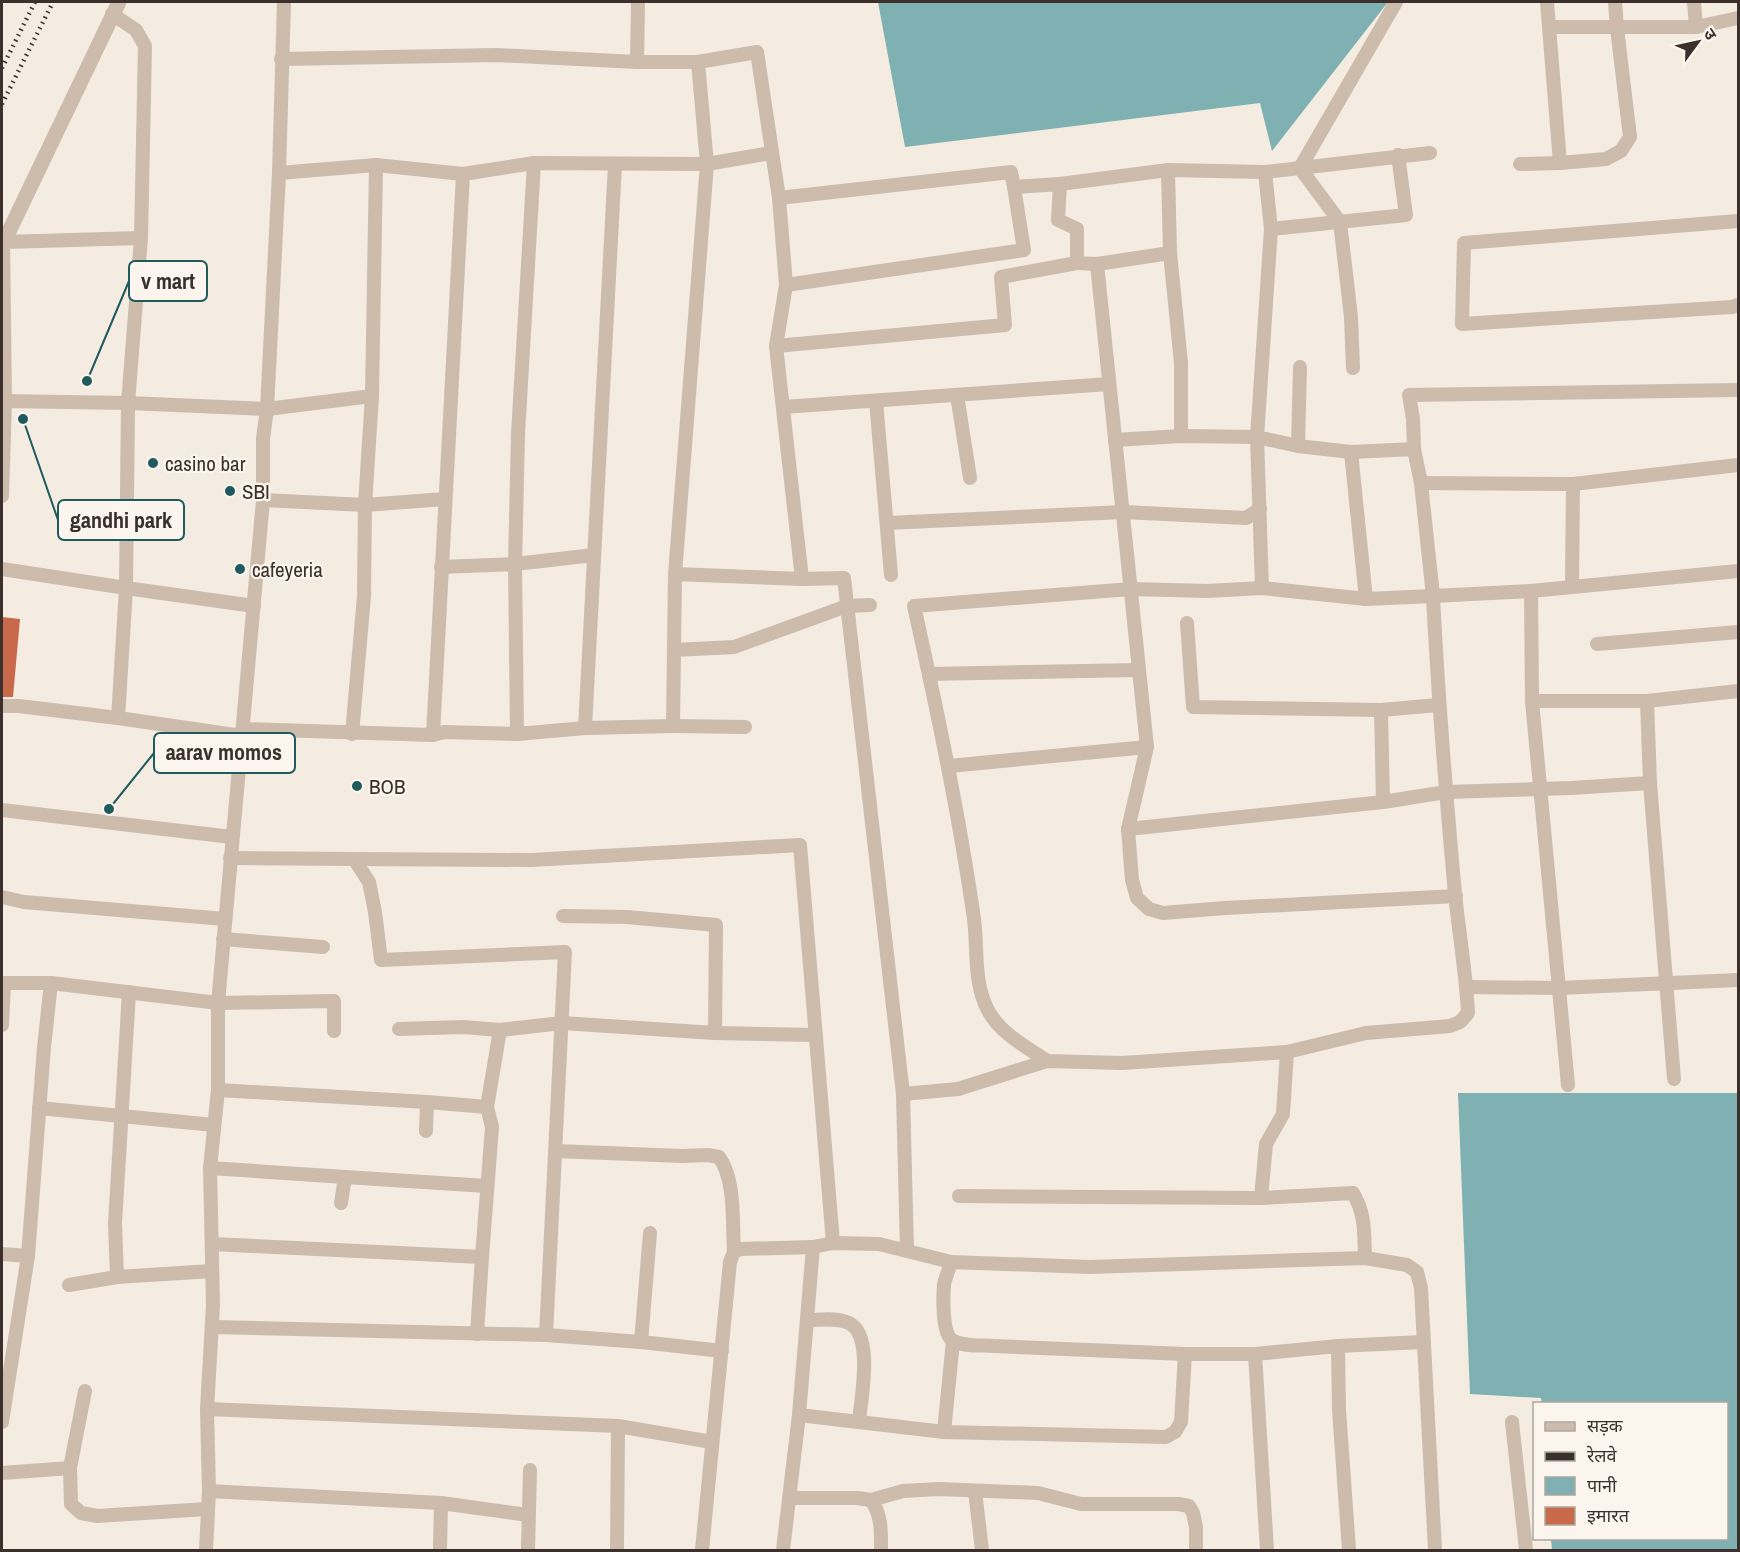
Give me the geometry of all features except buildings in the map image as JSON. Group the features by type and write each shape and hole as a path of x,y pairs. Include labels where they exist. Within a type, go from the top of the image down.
{"street":[{"path":"206,1551 209,1491 207,1409 212,1327 210,1168 218,1090 218,1003 263,500 263,439 267,409 279,173 284,2"},
{"path":"637,62 638,2"},
{"path":"1300,168 1396,2"},
{"path":"1547,2 1560,163"},
{"path":"1520,164 1606,159 1622,151 1630,137 1616,2"},
{"path":"1694,2 1696,27"},
{"path":"2,496 2,244 116,8 136,30 145,46 141,238 128,403 126,588 118,717"},
{"path":"1550,27 1696,27 1738,18"},
{"path":"281,59 497,55 637,62 698,62 757,52 779,198 786,285 776,346 802,579"},
{"path":"673,726 675,574 707,164 698,62"},
{"path":"279,173 376,165 463,174 534,164 707,164 771,153"},
{"path":"1014,187 1060,184 1168,170 1265,172 1430,153"},
{"path":"1271,229 1406,215 1398,155"},
{"path":"517,734 515,564 518,434 534,164"},
{"path":"585,728 615,164"},
{"path":"352,734 364,596 364,506 372,396 376,165"},
{"path":"1300,168 1340,222 1351,317 1353,369"},
{"path":"1168,170 1170,253 1181,363 1181,436"},
{"path":"779,198 1011,172 1024,250 786,285"},
{"path":"1262,588 1257,437 1271,229 1265,172"},
{"path":"433,735 463,174"},
{"path":"1060,184 1058,220 1077,229 1077,263"},
{"path":"1738,221 1464,243 1462,324 1738,305"},
{"path":"2,244 141,238"},
{"path":"776,346 1005,325 1001,277 1077,263 1097,264 1170,253"},
{"path":"1097,264 1148,747 1128,829 1132,880 1137,898 1149,909 1163,913 1456,896"},
{"path":"1298,446 1300,367"},
{"path":"783,407 1109,384"},
{"path":"903,1094 958,1089 1047,1061 1122,1063 1287,1052 1366,1033 1450,1026 1460,1022 1468,1012 1466,987 1438,705 1433,596 1409,395 1738,390"},
{"path":"957,395 970,478"},
{"path":"3,401 267,409 372,396"},
{"path":"876,401 891,575"},
{"path":"1115,440 1181,436 1257,437 1298,446 1351,452 1414,450"},
{"path":"1351,452 1366,599"},
{"path":"1421,483 1573,484 1738,465"},
{"path":"1572,586 1573,484"},
{"path":"263,500 364,506 445,499"},
{"path":"886,523 1123,512 1246,518 1260,509"},
{"path":"441,567 515,564 594,555"},
{"path":"2,569 254,606"},
{"path":"1047,1061 999,1028 988,1011 979,986 974,920 949,766 914,606 1131,589 1208,591 1262,588 1366,599 1531,591 1738,571"},
{"path":"675,574 802,579 844,578 903,1094 907,1250"},
{"path":"1531,591 1532,701 1542,788 1568,1085"},
{"path":"674,650 734,647 847,606 870,605"},
{"path":"1188,623 1193,707 1381,710 1438,705"},
{"path":"1597,644 1738,632"},
{"path":"929,674 1140,670"},
{"path":"1532,701 1647,701 1738,691"},
{"path":"1647,701 1650,783 1674,1079"},
{"path":"2,706 20,706 243,732 433,735 444,732 517,734 585,728 745,727"},
{"path":"1381,710 1383,802"},
{"path":"949,766 1148,747"},
{"path":"1128,829 1383,802 1446,792 1650,783"},
{"path":"2,810 232,837"},
{"path":"230,858 531,860 800,845 833,1243"},
{"path":"354,859 369,882 381,960 565,952 546,1335"},
{"path":"2,897 24,902 225,919"},
{"path":"563,916 627,917 716,925 715,1033"},
{"path":"224,939 323,946"},
{"path":"1466,987 1559,988 1738,980"},
{"path":"2,1025 3,983 51,982 218,1003 334,1001 334,1031"},
{"path":"2,1422 28,1256 51,982"},
{"path":"117,1277 115,1223 129,992"},
{"path":"399,1029 463,1027 501,1030 562,1023 715,1033 816,1035"},
{"path":"477,1334 492,1126 487,1107 501,1030"},
{"path":"1261,1198 1266,1144 1283,1114 1287,1052"},
{"path":"218,1090 487,1107"},
{"path":"426,1131 427,1102"},
{"path":"39,1108 214,1125"},
{"path":"555,1151 708,1155 719,1157 730,1180 734,1252 730,1262 702,1551"},
{"path":"210,1168 488,1186"},
{"path":"341,1203 345,1177"},
{"path":"959,1196 1261,1198 1353,1193 1361,1207 1365,1258"},
{"path":"641,1342 650,1233"},
{"path":"734,1252 740,1249 813,1247 833,1243 879,1244 951,1262 1090,1267 1365,1258 1407,1265 1417,1272 1421,1288 1435,1551"},
{"path":"212,1244 482,1257"},
{"path":"783,1551 799,1414 813,1247"},
{"path":"2,1254 28,1256"},
{"path":"951,1262 945,1284 946,1334 952,1341 966,1344 1185,1354 1256,1354 1338,1346 1423,1342"},
{"path":"69,1285 117,1277 212,1271"},
{"path":"807,1320 837,1320 849,1323 857,1329 864,1356 859,1421"},
{"path":"212,1327 546,1335 723,1351"},
{"path":"944,1432 952,1341"},
{"path":"1338,1346 1339,1410 1349,1551"},
{"path":"799,1414 944,1432 1166,1437 1175,1432 1181,1422 1185,1354"},
{"path":"1256,1354 1266,1551"},
{"path":"85,1391 70,1468 71,1504 81,1513 97,1516 207,1509"},
{"path":"207,1409 618,1426 712,1442"},
{"path":"1512,1422 1526,1551"},
{"path":"617,1551 618,1426"},
{"path":"2,1473 70,1468"},
{"path":"528,1551 530,1470"},
{"path":"789,1498 871,1500 903,1491 939,1489 1038,1493 1081,1504 1178,1504 1189,1506 1193,1513 1196,1527 1196,1551"},
{"path":"209,1491 441,1503 528,1515"},
{"path":"975,1491 982,1551"},
{"path":"871,1500 877,1508 881,1524 881,1551"},
{"path":"440,1551 441,1503"}],"water":[{"path":"878,2 1388,2 1272,151 1260,103 905,147"},
{"path":"1458,1093 1738,1093 1738,1550 1552,1550 1551,1540 1728,1540 1728,1402 1542,1402 1541,1398 1470,1394"}],"railway":[{"path":"2,68 35,2"},
{"path":"2,104 53,2"}],"place":[{"name":"v mart","path":"87,381"},
{"name":"gandhi park","path":"23,419"},
{"name":"casino bar","path":"153,463"},
{"name":"SBI","path":"230,491"},
{"name":"cafeyeria","path":"240,569"},
{"name":"BOB","path":"357,786"},
{"name":"aarav momos","path":"109,809"}]}
